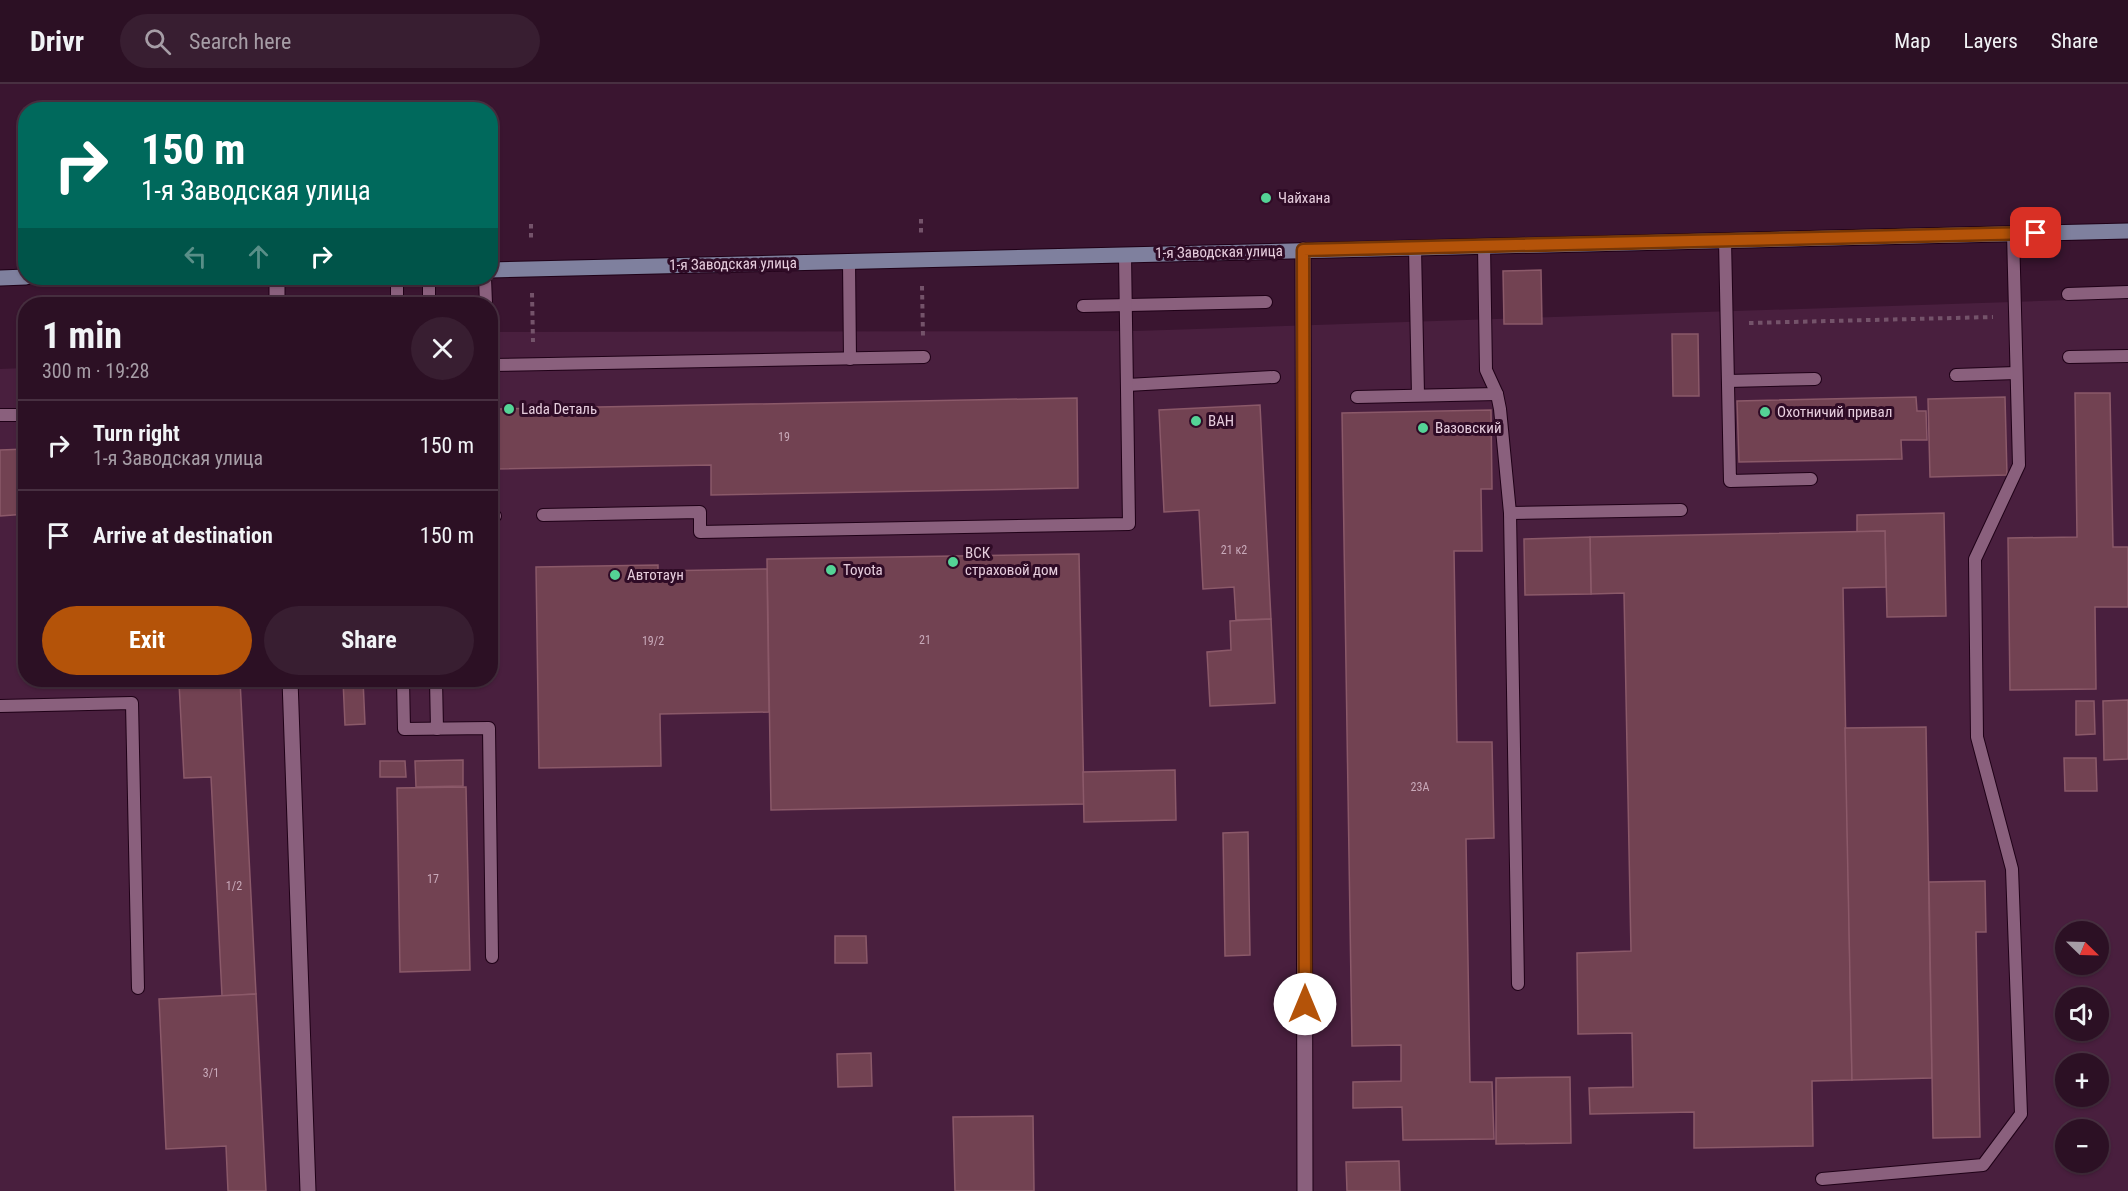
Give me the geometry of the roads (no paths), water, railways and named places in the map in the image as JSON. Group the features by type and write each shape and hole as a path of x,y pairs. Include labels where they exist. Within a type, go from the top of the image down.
{"main road":[{"name":"1-я Заводская улица","path":"498,270 2128,231"},
{"path":"0,278 18,277"}],"street":[{"path":"1303,250 1305,1191"},
{"path":"290,687 308,1191"}],"lane":[{"path":"1822,1179 1983,1165 2021,1114 2012,869 1977,737 1974,559 2019,465 2013,233"},
{"path":"1725,240 1730,481 1811,479"},
{"path":"1484,246 1486,370 1497,394 1500,410 1510,513 1518,984"},
{"path":"1415,248 1418,395"},
{"path":"543,515 700,512 700,532 1129,524 1125,255"},
{"path":"849,261 850,359"},
{"path":"2068,294 2128,292"},
{"path":"1083,306 1266,302"},
{"path":"2069,357 2128,356"},
{"path":"498,365 924,357"},
{"path":"1956,375 2016,373"},
{"path":"1127,385 1274,377"},
{"path":"1728,381 1815,379"},
{"path":"1357,397 1497,394"},
{"path":"0,415 18,415"},
{"path":"1510,513 1680,510"},
{"path":"403,687 404,729 489,728 492,957"},
{"path":"436,687 437,729"},
{"path":"0,706 132,703 138,988"}],"place":[{"name":"Чайхана","path":"1266,198"},
{"name":"Lada Dеталь","path":"509,409"},
{"name":"Охотничий привал","path":"1765,412"},
{"name":"ВАН","path":"1196,421"},
{"name":"Вазовский","path":"1423,428"},
{"name":"ВСК страховой дом","path":"953,562"},
{"name":"Toyota","path":"831,570"},
{"name":"Автотаун","path":"615,575"}]}
